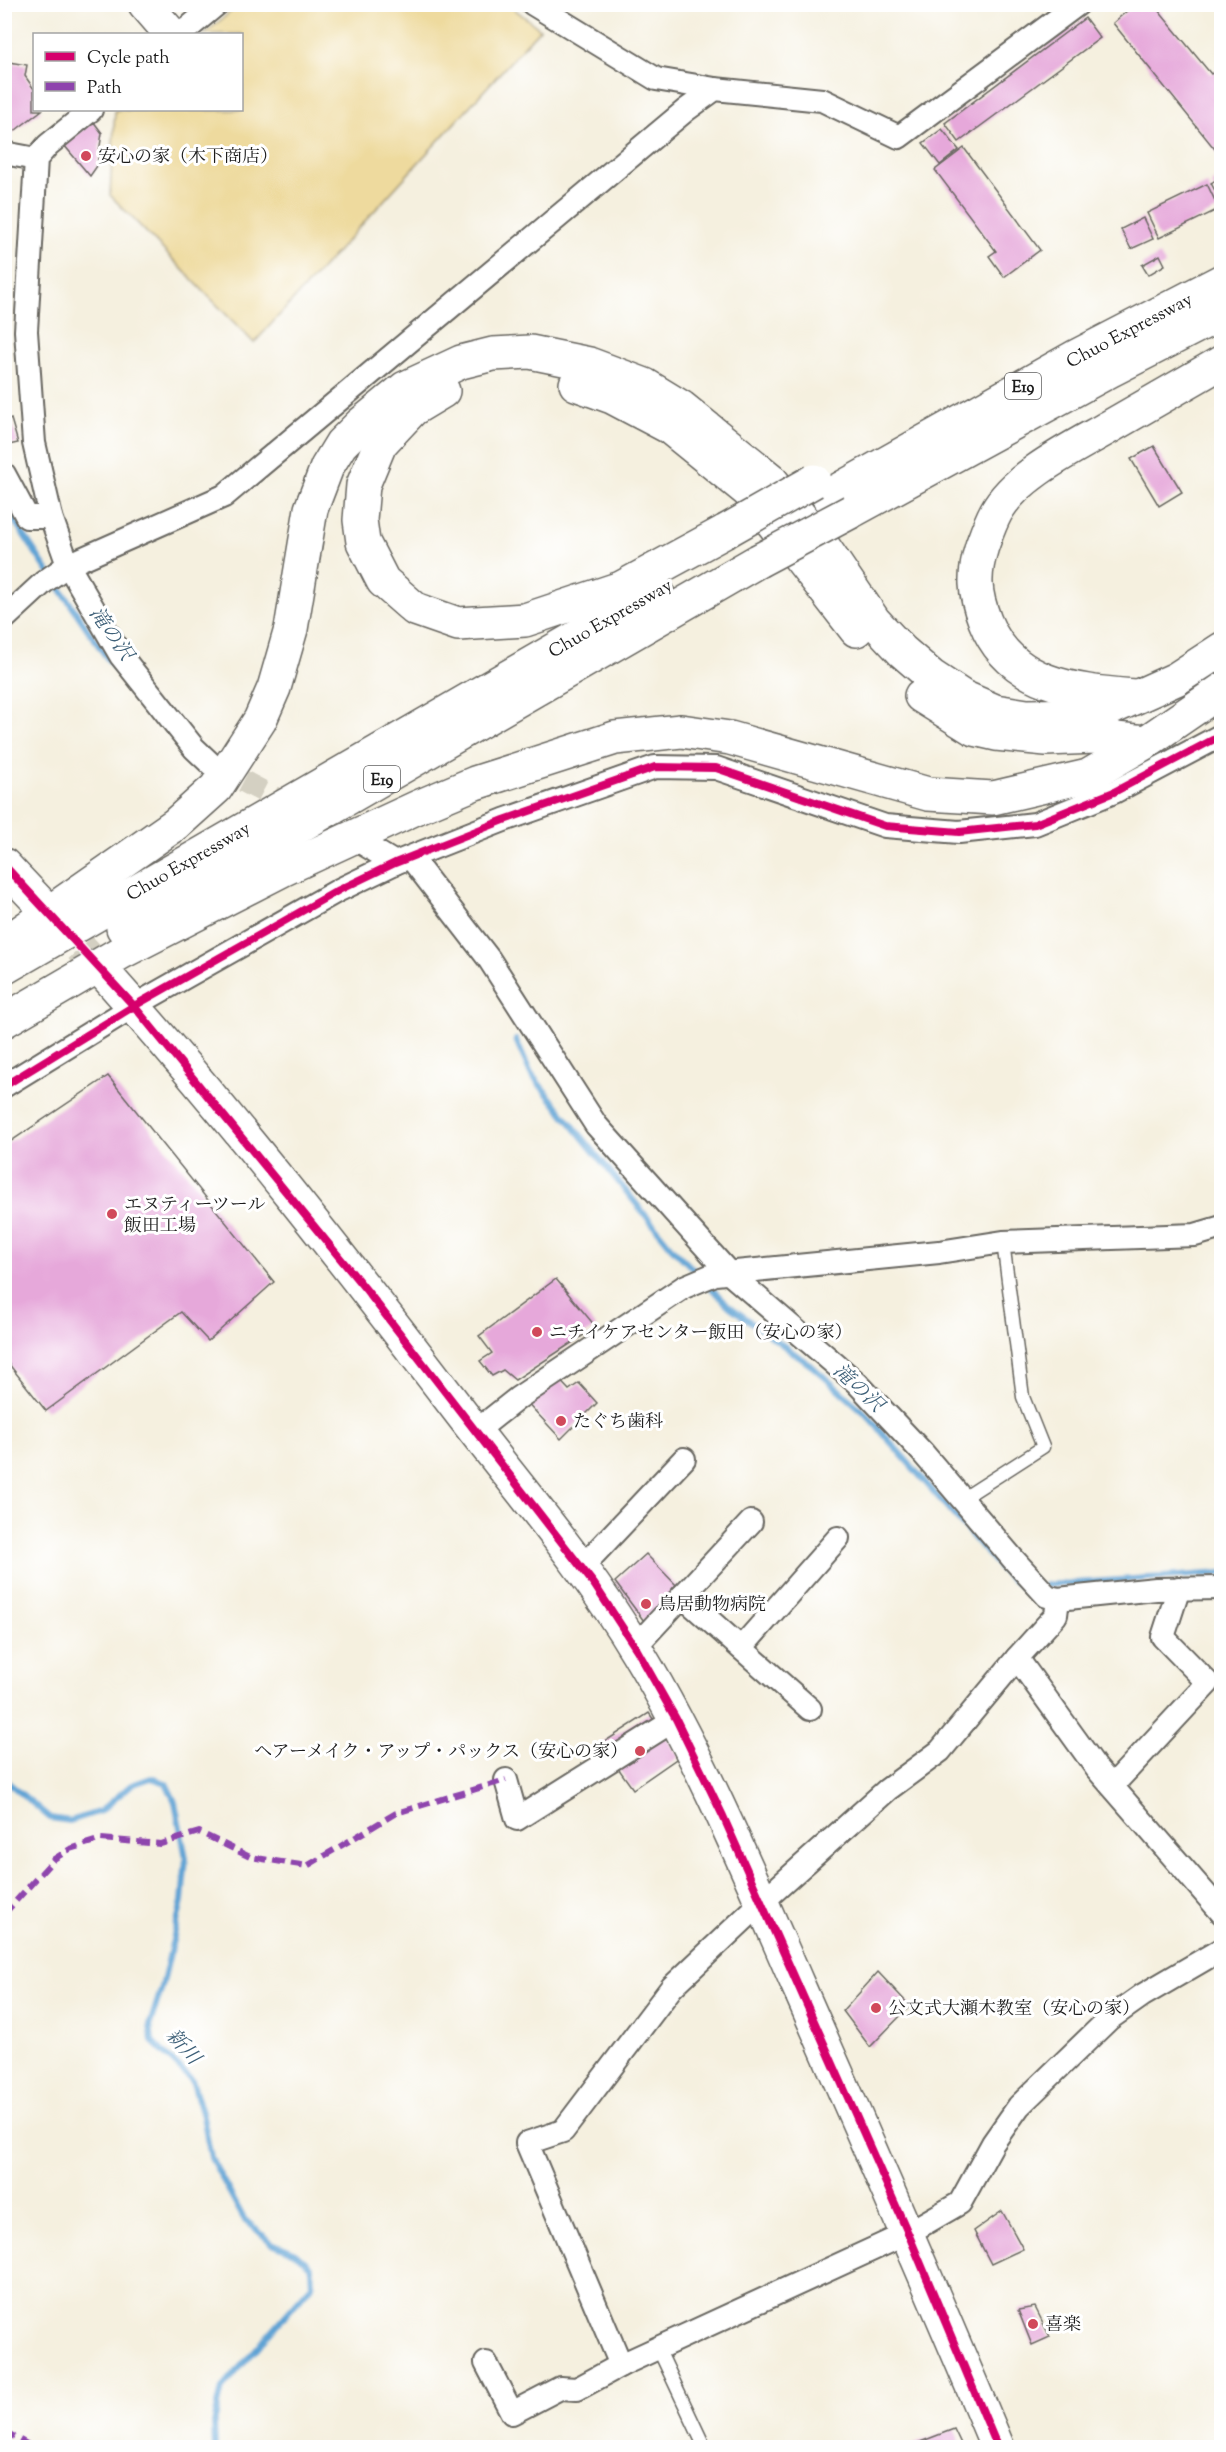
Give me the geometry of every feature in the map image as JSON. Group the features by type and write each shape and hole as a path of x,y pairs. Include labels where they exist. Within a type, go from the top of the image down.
{"main road":[{"path":"145,4 170,33"},
{"name":"Chuo Expressway","path":"4,968 831,496 1036,362 1077,356 1221,281"},
{"name":"Chuo Expressway","path":"831,496 1111,370 1221,313"},
{"path":"4,944 176,824 216,788 261,720 274,688 291,629 311,509 327,467 341,444 361,424 405,388 461,362 493,354 530,352 589,364 645,385 681,407 770,479 819,540 874,621 902,651 931,676 963,697 995,711 1027,716 1096,715 1176,679 1221,649"},
{"path":"1135,696 1087,692 1047,682 1010,661 990,632 976,597 978,560 996,510 1042,466 1221,362"},
{"path":"831,496 742,545 583,602 525,620 458,624 415,609 383,581 363,542 360,520 363,485 380,444 413,409 443,392 499,376 528,374 558,379 612,397 669,427 748,491 845,616 892,673 922,697 956,718 974,729 996,734 1046,739 1095,737 1146,742"},
{"name":"Chuo Expressway","path":"4,997 742,545"},
{"path":"4,1021 122,952 282,870 366,831 475,783 615,738 681,731 730,738 928,794 993,798 1088,776 1146,742 1221,690"},
{"path":"4,865 39,902"},
{"path":"105,974 134,1006 367,1291 581,1568 635,1647 676,1719 762,1902 908,2233 998,2448"}],"street":[{"path":"182,33 217,4"},
{"path":"533,4 656,79 716,89 822,100 899,137 1078,4"},
{"path":"4,619 57,572 224,496 686,110 716,89"},
{"path":"90,111 48,145 36,159 26,332 34,443 51,517 57,572 194,748 212,765"},
{"path":"4,153 36,159"},
{"path":"4,474 27,517 51,517"},
{"path":"4,1086 134,1006 339,890 403,860 504,820 655,767 716,768 885,826 959,832 1035,824 1114,792 1221,735"},
{"path":"362,843 403,860 489,959 596,1125 722,1274 857,1383 922,1452 1029,1577 1053,1597 1056,1615 940,1751 887,1790 762,1902 672,1987 563,2131 527,2143 621,2365"},
{"path":"475,1432 518,1398 692,1283 722,1274 939,1252 1003,1242 1195,1235 1221,1227"},
{"path":"581,1568 684,1459"},
{"path":"635,1647 751,1522"},
{"path":"741,1648 838,1538"},
{"path":"1053,1597 1179,1588 1221,1588"},
{"path":"1112,1786 1208,1683 1163,1637 1179,1588"},
{"path":"682,1596 810,1710"},
{"path":"1017,1658 1112,1786 1221,1913"},
{"path":"506,1780 517,1819 676,1719"},
{"path":"486,2363 512,2414 560,2388 577,2389 621,2365 908,2233 960,2203 993,2143 1019,2106 1109,2019 1143,1995 1221,1949"}],"lane":[{"path":"962,1499 1043,1447 1023,1397 1003,1242"},
{"path":"658,2348 705,2448"}],"sand":[{"path":"239,5 509,5 540,29 254,343 110,195 115,111 243,111 243,33 205,33"}],"building":[{"path":"1135,4 1153,4 1211,74 1222,66 1222,158 1113,23"},
{"path":"1085,18 1100,38 959,142 945,123"},
{"path":"9,62 27,65 25,76 33,88 33,111 41,111 8,136 4,131 4,72 8,70"},
{"name":"安心の家（木下商店）","path":"93,121 102,133 97,166 90,176 64,145"},
{"path":"942,129 959,150 940,165 923,143"},
{"path":"964,148 1040,250 1004,277 989,256 996,251 935,170"},
{"path":"1216,180 1222,190 1222,204 1211,183"},
{"path":"1207,184 1219,209 1159,238 1147,213"},
{"path":"1143,218 1153,239 1131,249 1121,229"},
{"path":"1160,255 1165,265 1148,275 1142,265"},
{"path":"11,419 18,443 4,446 4,421"},
{"path":"1154,446 1182,492 1159,506 1131,459"},
{"name":"エヌティーツール 飯田工場","path":"108,1076 274,1282 208,1341 181,1312 46,1411 4,1358 4,1146"},
{"name":"ニチイケアセンター飯田（安心の家）","path":"556,1279 596,1327 515,1380 503,1370 492,1376 480,1361 492,1353 479,1336"},
{"name":"たぐち歯科","path":"552,1372 569,1390 579,1383 597,1403 561,1439 522,1397"},
{"name":"鳥居動物病院","path":"646,1554 678,1587 644,1621 615,1582"},
{"name":"ヘアーメイク・アップ・パックス（安心の家）","path":"649,1713 679,1757 633,1789 601,1744"},
{"name":"公文式大瀬木教室（安心の家）","path":"878,1972 910,2006 870,2047 843,2011"},
{"path":"1002,2211 1023,2249 991,2264 974,2231"},
{"name":"喜楽","path":"1035,2307 1050,2337 1032,2345 1018,2310"},
{"path":"954,2429 963,2448 907,2448 907,2447"}],"waterway":[{"name":"滝の沢","path":"4,502 49,573"},
{"name":"滝の沢","path":"55,581 107,658 148,708"},
{"name":"滝の沢","path":"516,1040 531,1074 672,1248 699,1275"},
{"name":"滝の沢","path":"706,1283 729,1306 813,1367 866,1414 1006,1575 1022,1587 1030,1587"},
{"name":"滝の沢","path":"1046,1585 1222,1573"},
{"name":"新川","path":"4,1779 50,1818 70,1821 101,1811 131,1785 151,1778 166,1783 175,1802 186,1858 182,1901 162,1987 150,2024 152,2041 192,2080 203,2116 211,2158 244,2219 272,2243 294,2252 311,2267 312,2285 222,2388 214,2423 215,2448"}],"tunnel":[{"path":"214,766 360,842"},
{"path":"47,912 105,974"}],"marked path":[{"path":"4,1914 54,1859 70,1849 101,1839 161,1844 199,1832 250,1857 307,1866 396,1813 506,1780"},
{"path":"4,2431 34,2448"}],"cycle path":[{"path":"4,1086 134,1006 339,890 395,863 504,820 655,767 716,768 885,826 959,832 1035,824 1114,792 1222,735"},
{"path":"4,865 134,1006 367,1291 594,1584 637,1650 676,1719 723,1816 908,2233 998,2448"}],"place":[{"name":"安心の家（木下商店）","path":"86,156"},
{"name":"エヌティーツール 飯田工場","path":"112,1214"},
{"name":"ニチイケアセンター飯田（安心の家）","path":"537,1332"},
{"name":"たぐち歯科","path":"561,1421"},
{"name":"鳥居動物病院","path":"646,1604"},
{"name":"ヘアーメイク・アップ・パックス（安心の家）","path":"640,1751"},
{"name":"公文式大瀬木教室（安心の家）","path":"876,2008"},
{"name":"喜楽","path":"1033,2324"}]}
